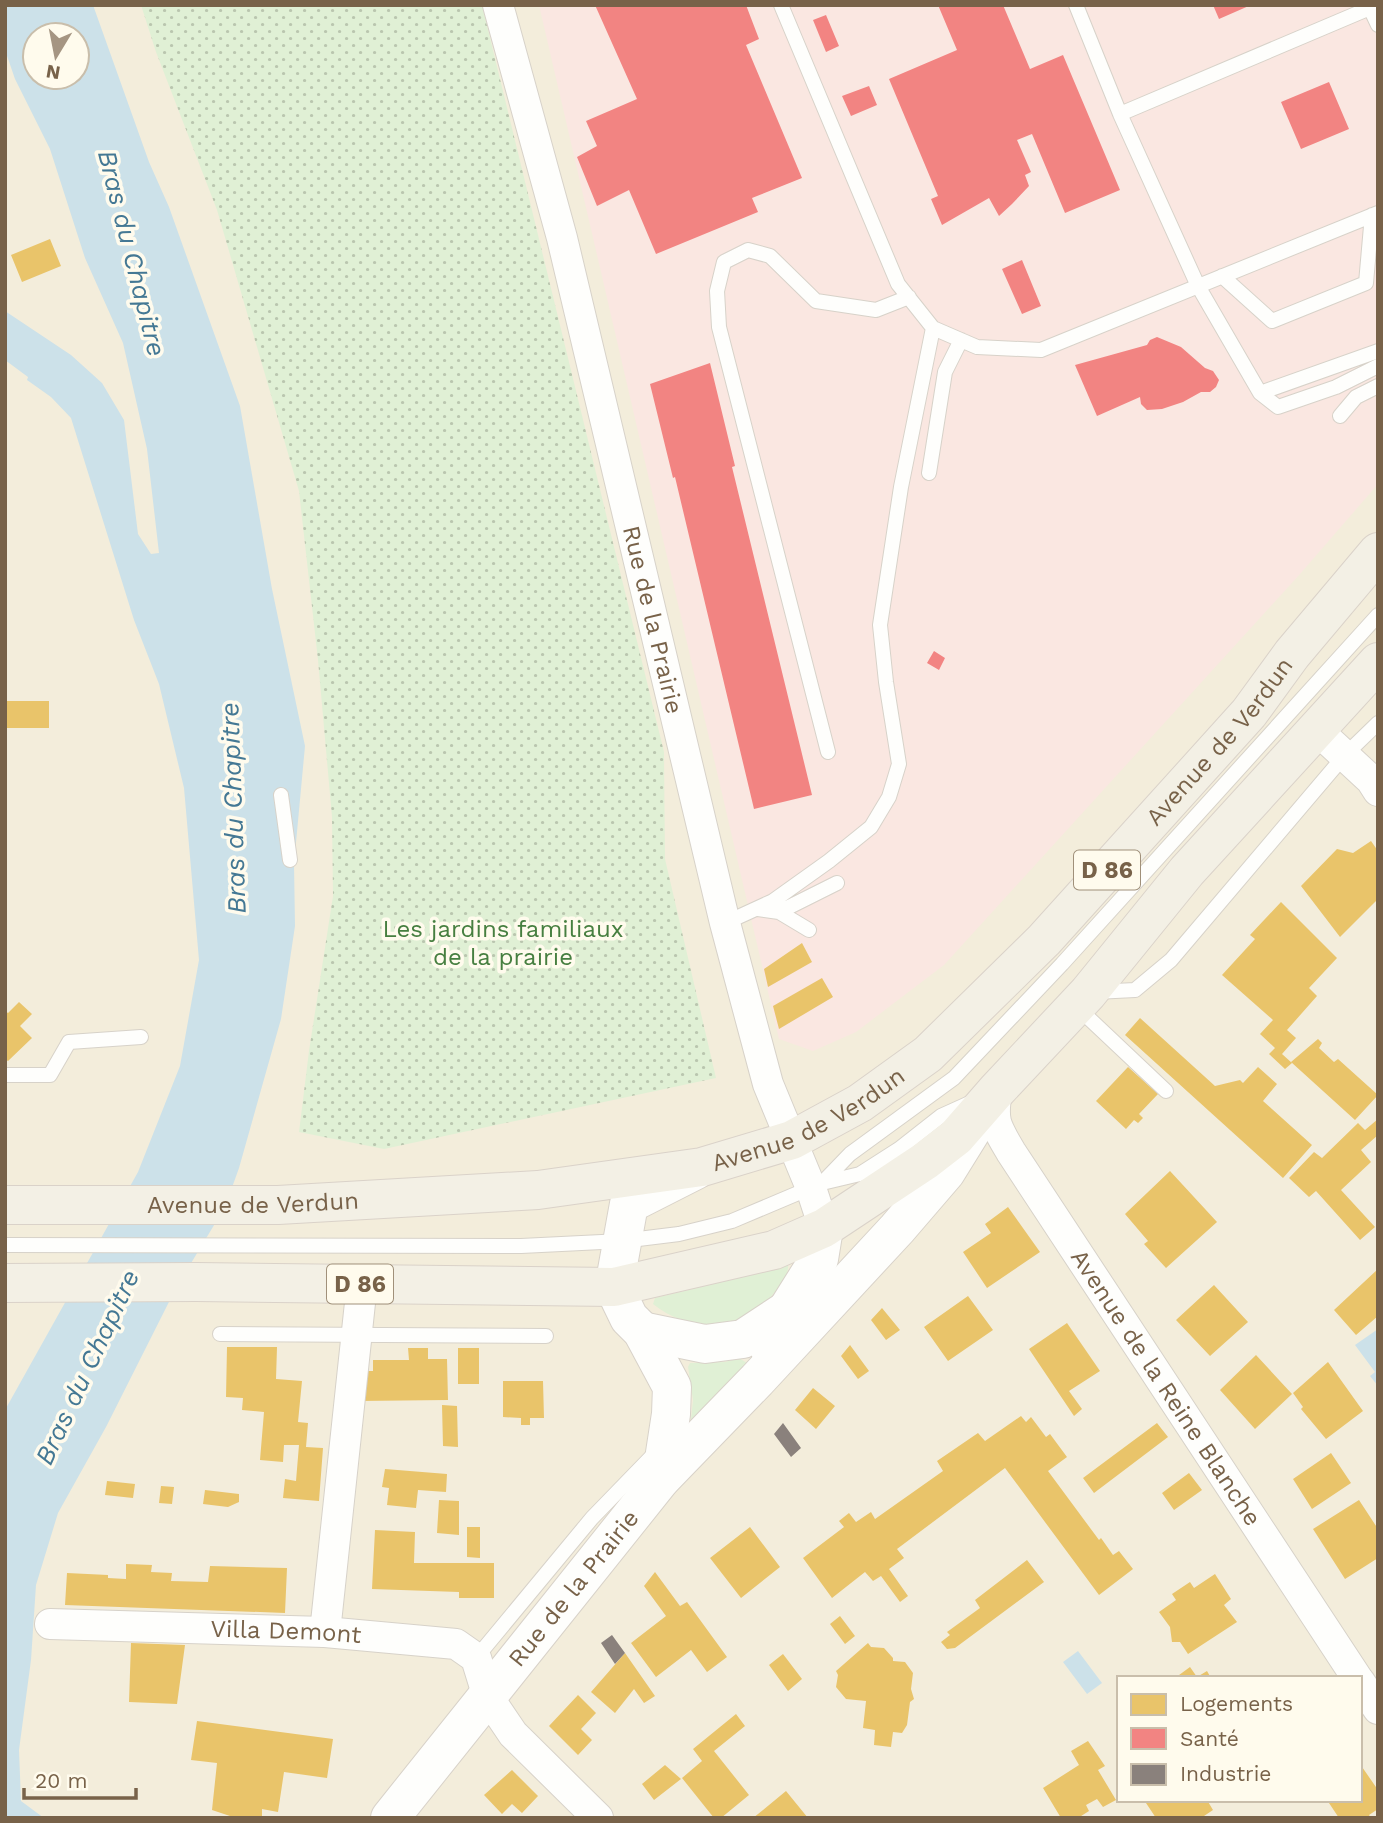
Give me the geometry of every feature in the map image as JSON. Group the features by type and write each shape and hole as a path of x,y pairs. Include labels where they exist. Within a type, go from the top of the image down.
{"main road":[{"name":"Avenue de Verdun","path":"5,1205 278,1205 538,1190 702,1167 792,1140 860,1103 928,1054 1044,940 1250,713 1292,654 1378,552"},
{"name":"Avenue de Verdun","path":"5,1283 196,1282 614,1287 774,1250 824,1228 925,1161 956,1137 1082,999 1187,871 1378,662"}],"street":[{"name":"Rue de la Prairie","path":"498,5 562,238 725,923 768,1084 792,1140 816,1185 824,1228"},
{"path":"1317,730 1376,783"},
{"name":"Rue de la Prairie","path":"390,1818 662,1479 757,1380 946,1172 997,1090"},
{"name":"Avenue de la Reine Blanche","path":"997,1090 993,1115 997,1129 1011,1152 1356,1676"},
{"path":"662,1479 672,1387 642,1331 629,1318 614,1287 629,1204 702,1167"},
{"path":"757,1380 787,1310 819,1259 824,1228"},
{"path":"325,1632 362,1284"},
{"path":"642,1331 705,1344 743,1339 787,1310"},
{"name":"Villa Demont","path":"50,1624 325,1632 456,1644 476,1658"},
{"path":"476,1658 488,1697 513,1734 598,1818"},
{"path":"1362,1685 1378,1709"}],"lane":[{"path":"781,5 898,284 933,328 977,347 1041,350 1222,276 1375,214 1366,283 1272,321 1222,276"},
{"path":"1076,5 1121,114 1198,286 1260,393 1278,407 1336,387 1378,366"},
{"path":"1121,114 1372,6 1378,25"},
{"path":"828,752 719,327 717,291 724,262 748,250 770,256 816,301 876,310 909,297"},
{"path":"725,923 773,901 871,827 889,797 899,764 880,625 901,487 933,328"},
{"path":"929,473 945,372 961,340"},
{"path":"1260,393 1378,351"},
{"path":"1340,416 1356,397 1378,386"},
{"name":"Avenue de Verdun","path":"816,1185 850,1154 954,1078 1062,964 1378,615"},
{"path":"1082,999 1135,990 1171,960 1345,755 1378,723"},
{"path":"281,795 289,860"},
{"path":"779,912 837,883"},
{"path":"757,909 779,912 809,930"},
{"path":"1082,999 1166,1091"},
{"path":"5,1075 50,1075 69,1042 141,1037"},
{"name":"Avenue de Verdun","path":"5,1245 521,1246 622,1241 680,1234 732,1221 816,1185 860,1174 899,1149 941,1116 997,1090"},
{"path":"220,1334 546,1336"},
{"path":"476,1658 592,1518 666,1442"}],"shaded area":[{"path":"5,5 1378,5 1378,1818 5,1818"},
{"path":"539,5 1378,5 1378,484 1300,574 944,965 856,1032 813,1051 779,1039"}],"green space":[{"name":"Les jardins familiaux de la prairie","path":"141,5 482,5 664,752 665,859 716,1078 384,1149 299,1132 333,896 332,817 299,491 217,210 156,52"},
{"path":"784,1263 788,1265 787,1272 774,1293 762,1306 733,1322 700,1324 668,1314 653,1304 655,1298"},
{"path":"739,1358 747,1363 696,1422 691,1419 693,1400 688,1367 690,1363 725,1362"}],"water":[{"name":"Bras du Chapitre","path":"5,5 93,5 240,406 272,589 305,746 294,864 295,926 281,1019 239,1168 225,1207 176,1288 106,1427 58,1513 36,1585 31,1660 19,1750 21,1801 44,1818 5,1818 5,1410 138,1172 180,1066 199,960 184,788 159,684 134,620 71,418 51,397 5,360 5,311 71,355 102,383 124,420 138,534 151,554 159,553 147,449 123,343 85,258 50,149 21,91 5,50"},
{"path":"1378,1329 1378,1386 1370,1376 1375,1372 1355,1345"},
{"path":"1078,1651 1102,1683 1087,1694 1063,1662"}],"building: Logements":[{"path":"50,239 61,266 22,282 11,255"},
{"path":"5,701 49,701 49,728 5,728"},
{"path":"1371,841 1378,851 1378,899 1340,937 1301,886 1337,849 1353,853"},
{"path":"1281,902 1337,958 1309,988 1317,996 1287,1030 1296,1038 1282,1054 1292,1063 1285,1069 1269,1054 1275,1048 1260,1034 1273,1020 1222,975 1255,939 1250,935"},
{"path":"802,943 812,962 768,987 764,969"},
{"path":"822,978 833,997 779,1029 773,1006"},
{"path":"19,1002 32,1014 20,1026 32,1038 8,1061 5,1059 5,1011 8,1013"},
{"path":"1140,1018 1215,1086 1240,1080 1243,1083 1258,1067 1277,1084 1263,1101 1312,1145 1283,1178 1125,1035"},
{"path":"1318,1039 1322,1043 1319,1048 1334,1062 1338,1059 1378,1095 1355,1120 1291,1062"},
{"path":"1128,1067 1158,1094 1139,1114 1143,1118 1138,1123 1134,1120 1126,1129 1096,1101"},
{"path":"1378,1119 1378,1135 1361,1150 1371,1162 1341,1190 1375,1227 1360,1240 1316,1191 1309,1197 1289,1178 1314,1152 1322,1158 1358,1123 1365,1130"},
{"path":"1170,1171 1217,1222 1166,1268 1144,1244 1148,1241 1125,1214"},
{"path":"1008,1207 1040,1252 987,1288 963,1252 991,1233 985,1224"},
{"path":"1378,1269 1378,1316 1356,1335 1334,1310"},
{"path":"1214,1285 1248,1322 1210,1356 1176,1320"},
{"path":"968,1296 993,1330 948,1361 924,1327"},
{"path":"882,1308 900,1330 886,1340 871,1320"},
{"path":"1067,1323 1100,1371 1069,1391 1082,1409 1074,1416 1029,1349"},
{"path":"850,1345 869,1371 858,1379 841,1356"},
{"path":"227,1347 277,1347 276,1379 302,1381 298,1422 308,1423 306,1447 323,1448 319,1501 283,1498 285,1479 296,1481 299,1445 284,1445 283,1462 260,1460 264,1412 242,1410 243,1398 226,1397"},
{"path":"408,1348 428,1348 428,1359 447,1359 448,1400 358,1401 361,1371 373,1371 373,1360 409,1360"},
{"path":"458,1348 479,1348 479,1384 458,1384"},
{"path":"1256,1355 1292,1394 1255,1429 1220,1390"},
{"path":"1328,1362 1363,1411 1326,1439 1301,1409 1303,1407 1293,1393"},
{"path":"503,1381 543,1381 544,1418 530,1418 530,1425 521,1425 521,1418 503,1417"},
{"path":"813,1388 835,1406 816,1429 795,1410"},
{"path":"442,1405 457,1406 458,1447 443,1446"},
{"path":"1021,1416 1026,1422 1031,1417 1046,1437 1050,1434 1067,1457 1048,1471 1099,1540 1101,1538 1113,1555 1119,1551 1133,1569 1099,1595 1005,1468 897,1549 904,1558 889,1569 908,1596 900,1602 881,1576 873,1581 865,1572 832,1598 803,1558 844,1527 839,1521 849,1513 856,1522 871,1512 875,1519 943,1471 937,1461 978,1433 985,1441"},
{"path":"1157,1423 1168,1437 1094,1493 1083,1478"},
{"path":"1331,1453 1351,1483 1312,1509 1293,1479"},
{"path":"385,1469 447,1474 446,1492 418,1490 416,1508 387,1505 389,1488 382,1487"},
{"path":"1189,1473 1202,1490 1174,1510 1162,1493"},
{"path":"107,1481 135,1484 133,1498 105,1495"},
{"path":"161,1486 174,1487 172,1504 159,1503"},
{"path":"205,1490 239,1494 239,1502 228,1507 203,1504"},
{"path":"439,1500 459,1501 459,1535 437,1533"},
{"path":"1359,1500 1378,1529 1378,1558 1345,1579 1313,1529"},
{"path":"467,1527 480,1527 480,1558 467,1557"},
{"path":"750,1527 780,1567 741,1598 710,1558"},
{"path":"375,1530 415,1532 414,1563 494,1563 494,1598 459,1598 459,1592 372,1589"},
{"path":"1027,1560 1044,1582 955,1648 947,1649 941,1642 950,1635 947,1632 980,1608 975,1600"},
{"path":"126,1564 152,1565 151,1572 172,1573 171,1581 208,1582 210,1566 287,1568 285,1613 65,1605 67,1573 108,1575 108,1578 126,1579"},
{"path":"655,1572 680,1606 687,1602 727,1657 707,1672 691,1650 656,1677 631,1643 666,1616 644,1586"},
{"path":"1215,1574 1231,1599 1224,1605 1237,1622 1188,1654 1180,1642 1172,1642 1170,1627 1159,1612 1176,1600 1172,1594 1190,1582 1194,1588"},
{"path":"840,1616 855,1636 845,1644 830,1624"},
{"path":"131,1643 185,1645 177,1704 129,1702"},
{"path":"868,1643 871,1647 884,1648 893,1661 905,1662 913,1673 911,1689 914,1699 910,1702 907,1725 902,1733 893,1732 891,1747 874,1745 875,1730 863,1728 866,1701 846,1699 836,1687 836,1671"},
{"path":"625,1653 655,1696 644,1703 634,1689 615,1713 591,1692"},
{"path":"783,1654 802,1679 788,1691 769,1665"},
{"path":"1190,1667 1196,1676 1178,1676"},
{"path":"578,1695 596,1713 581,1729 592,1740 578,1755 549,1726"},
{"path":"736,1714 745,1726 714,1751 749,1795 721,1818 714,1818 682,1778 702,1761 693,1749"},
{"path":"197,1721 333,1739 327,1778 284,1772 278,1812 262,1809 262,1818 236,1818 212,1810 217,1763 191,1760"},
{"path":"1088,1741 1105,1766 1098,1770 1116,1800 1103,1807 1097,1799 1086,1805 1089,1811 1078,1818 1061,1818 1043,1788 1079,1765 1071,1751"},
{"path":"665,1765 681,1779 654,1800 642,1784"},
{"path":"1362,1767 1378,1790 1378,1809 1369,1815 1371,1818 1339,1818 1328,1802 1362,1802"},
{"path":"512,1770 538,1796 522,1813 512,1804 502,1814 484,1795"},
{"path":"786,1791 808,1818 753,1818 763,1810"},
{"path":"1208,1802 1213,1810 1201,1818 1156,1818 1146,1803"}],"building: Santé":[{"path":"595,5 746,5 759,39 746,45 802,178 752,198 758,212 656,254 629,190 597,206 577,157 597,146 586,121 637,99"},
{"path":"938,5 1003,5 1030,69 1063,55 1120,190 1065,213 1032,134 1017,140 1031,172 1025,175 1029,186 1012,204 999,216 989,198 942,225 931,199 938,196 889,79 957,50"},
{"path":"1213,5 1251,5 1219,19"},
{"path":"826,15 839,46 826,52 813,20"},
{"path":"1329,82 1349,129 1301,149 1281,102"},
{"path":"869,86 877,105 851,116 842,96"},
{"path":"1022,260 1041,306 1022,314 1002,269"},
{"path":"1157,337 1181,347 1205,368 1213,371 1219,380 1216,387 1210,392 1201,392 1162,409 1147,410 1141,404 1140,397 1097,416 1075,365 1147,345"},
{"path":"710,363 735,466 732,467 812,795 754,809 675,477 673,478 650,384"},
{"path":"934,651 945,658 939,670 927,663"}],"building: Industrie":[{"path":"783,1423 801,1448 791,1457 774,1434"},
{"path":"612,1635 625,1653 615,1664 601,1643"}]}
